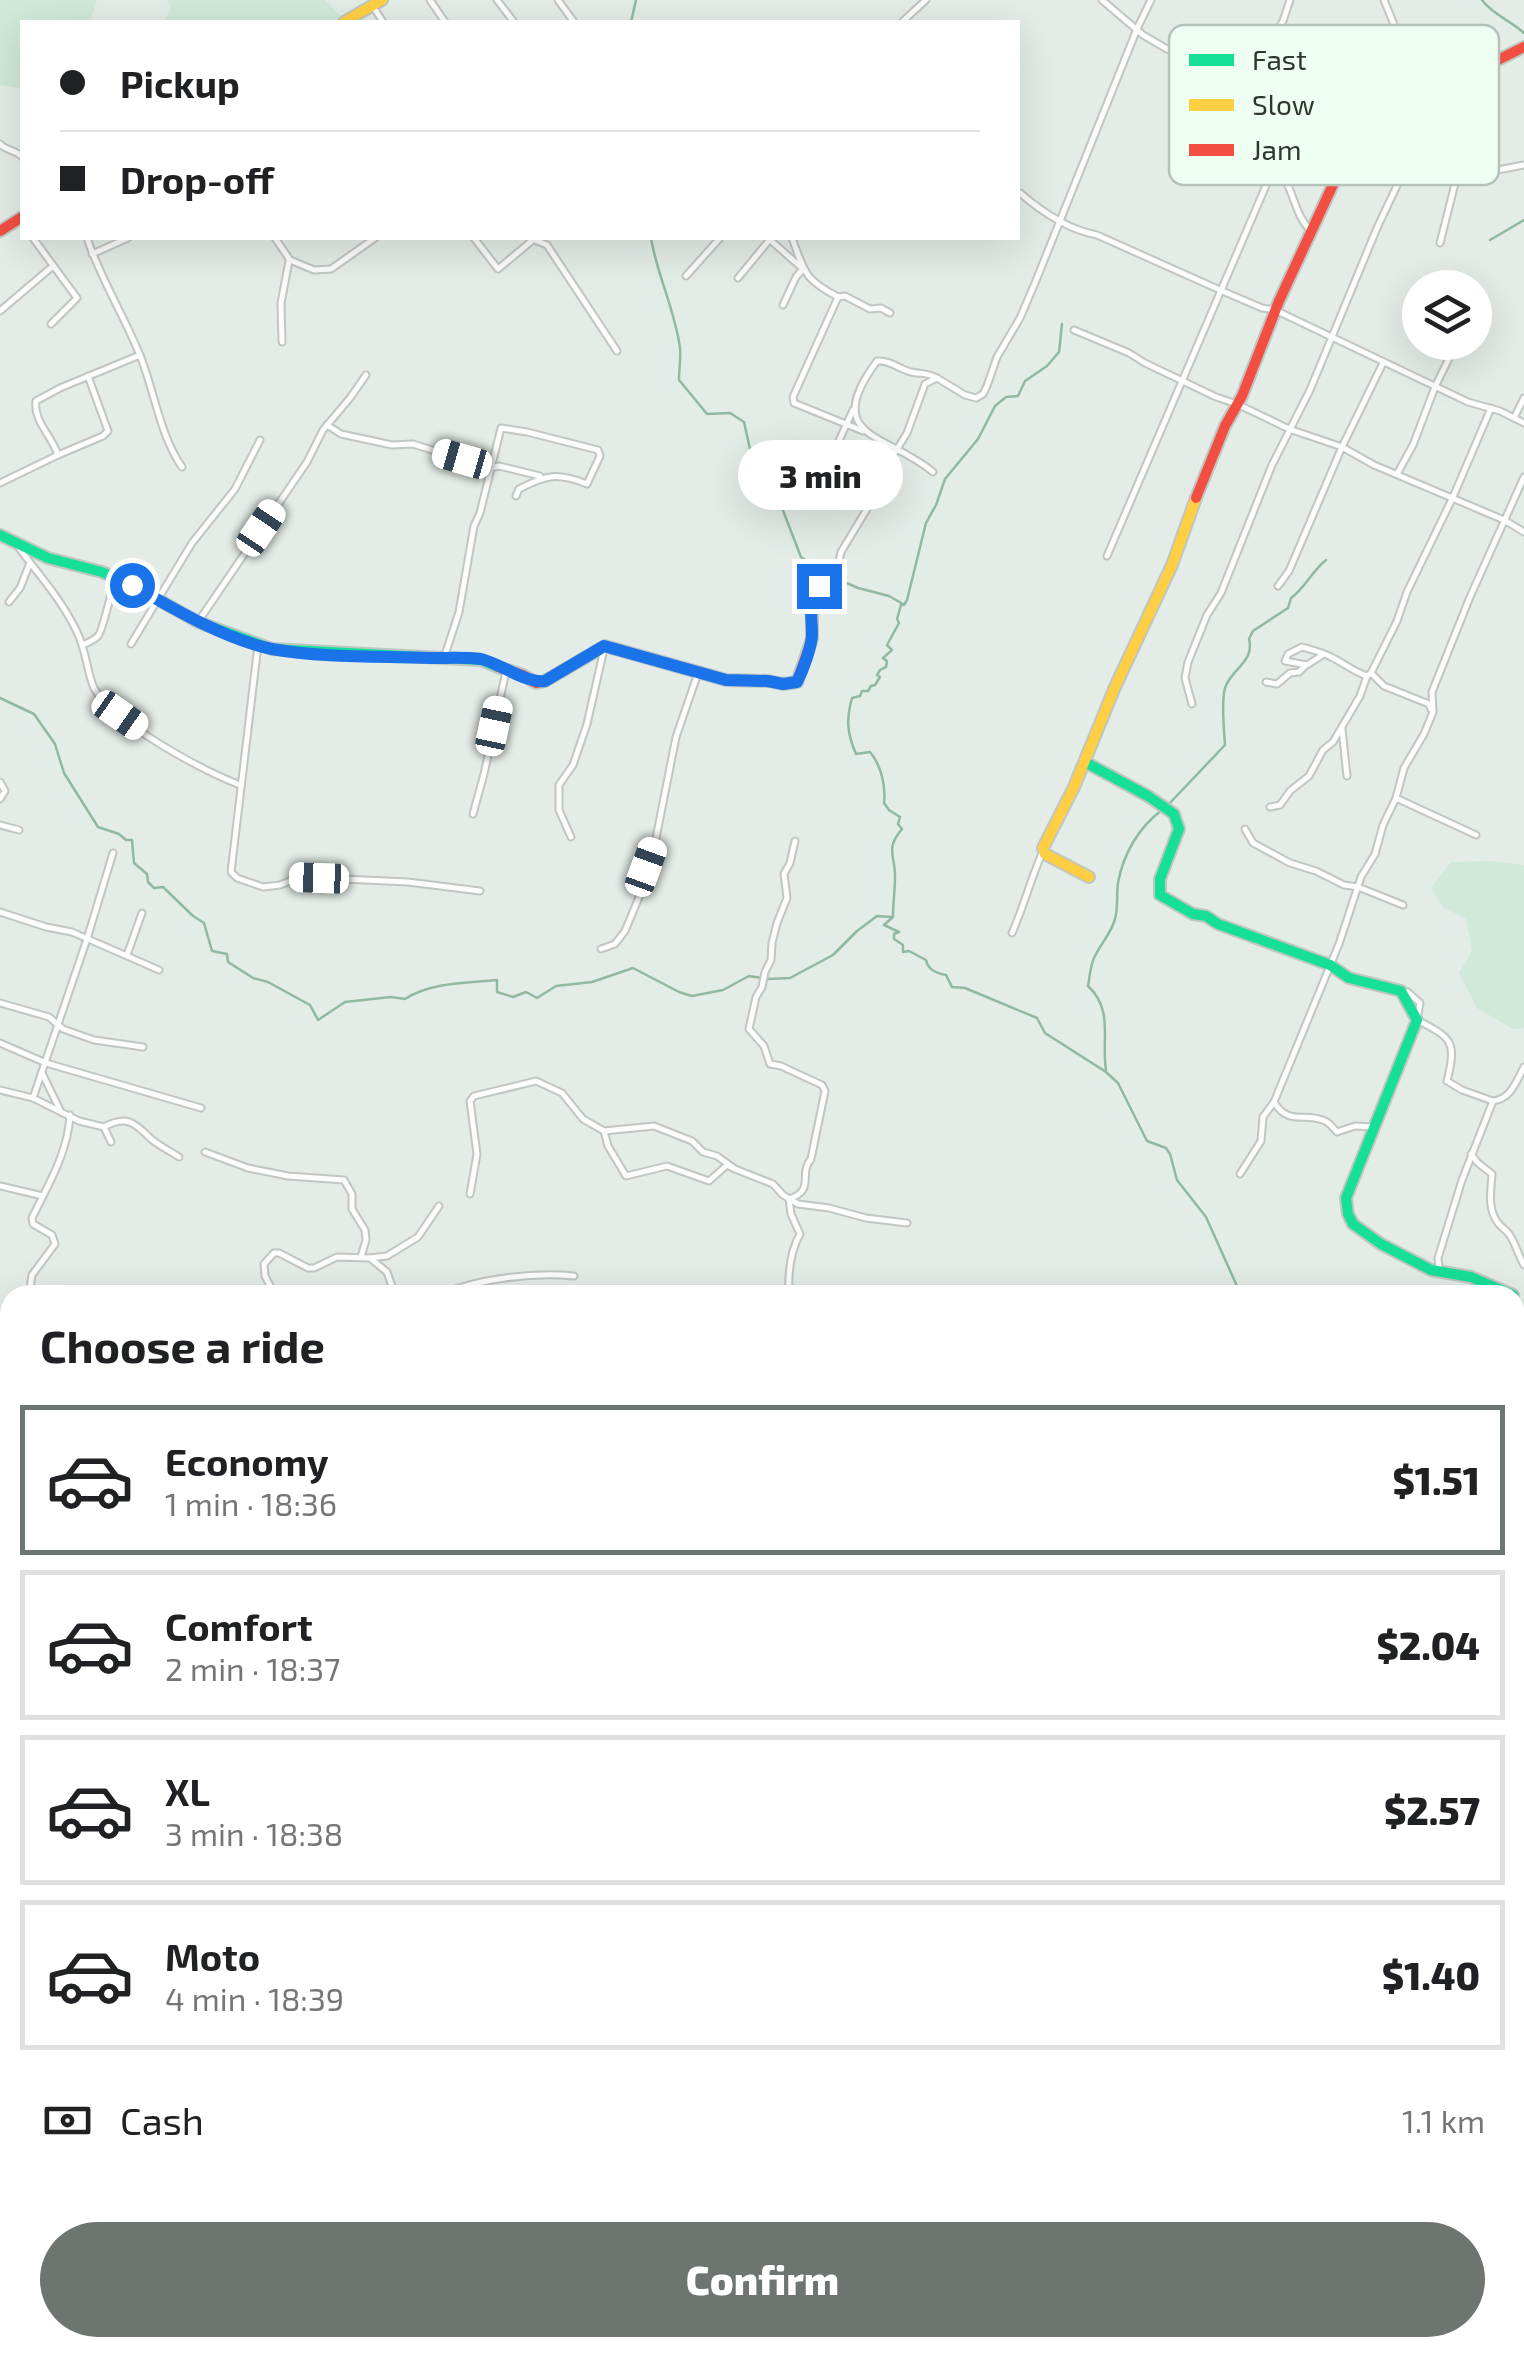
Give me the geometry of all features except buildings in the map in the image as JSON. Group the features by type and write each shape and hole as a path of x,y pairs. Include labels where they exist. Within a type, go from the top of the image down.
{"main road":[{"path":"347,20 377,3"},
{"path":"1499,60 1524,48"},
{"path":"1089,877 1043,851 1044,843 1085,762 1115,686 1172,566 1193,502 1332,185"},
{"path":"0,536 48,558 102,572 198,622 258,645 300,652 481,660 536,682 545,681 604,646 726,680 797,682 812,638 811,602 826,580"},
{"path":"1085,762 1174,814 1179,829 1160,879 1160,895 1194,914 1330,966 1349,978 1401,991 1417,1020 1346,1198 1348,1214 1354,1226 1400,1255 1434,1271 1454,1272 1489,1285"}],"street":[{"path":"496,0 512,20"},
{"path":"904,20 926,0"},
{"path":"1102,0 1169,49"},
{"path":"781,476 795,467 832,456 854,409 860,385 876,361 889,361 911,372 924,371 965,395 976,398 983,394 1061,222 1151,0"},
{"path":"1281,25 1290,0"},
{"path":"1384,0 1394,25"},
{"path":"1499,170 1524,165"},
{"path":"1107,556 1266,185"},
{"path":"1287,185 1302,222 1310,230"},
{"path":"1192,704 1185,678 1188,662 1222,593 1272,464 1299,414 1397,185"},
{"path":"1440,242 1455,185"},
{"path":"1020,193 1035,206 1082,232 1098,235 1262,308 1275,310 1468,402 1524,423"},
{"path":"34,240 78,298 52,324"},
{"path":"88,240 140,355 170,450 182,467"},
{"path":"92,254 124,240"},
{"path":"277,240 290,260 314,270 331,269 372,240"},
{"path":"476,240 498,269 533,240"},
{"path":"536,240 547,245 618,350"},
{"path":"686,276 718,240"},
{"path":"738,278 767,240"},
{"path":"771,240 804,269"},
{"path":"793,240 806,276 838,298"},
{"path":"282,342 281,303 290,260"},
{"path":"0,311 53,266"},
{"path":"782,306 804,269"},
{"path":"890,312 870,309 844,296 838,298 793,397 794,403 897,448 933,472"},
{"path":"1074,330 1524,532"},
{"path":"58,455 34,405 47,394 140,355"},
{"path":"1397,474 1448,360"},
{"path":"1278,586 1296,558 1383,362"},
{"path":"198,622 307,462 327,425 366,375"},
{"path":"0,482 104,436 108,431 88,376"},
{"path":"839,574 834,567 907,433 925,384 937,378"},
{"path":"1514,418 1524,398"},
{"path":"1270,808 1280,805 1290,791 1310,776 1360,696 1398,621 1407,592 1490,408"},
{"path":"854,409 857,422 868,434"},
{"path":"327,425 341,434 392,445 412,444 490,468 499,466 543,477"},
{"path":"444,658 459,612 474,526 500,428 598,450 600,456 587,484 548,475 519,489 516,496"},
{"path":"131,644 192,543 235,489 260,440"},
{"path":"1240,1174 1261,1142 1264,1117 1274,1102 1358,887 1375,854 1404,768 1424,734 1432,712 1432,692 1524,477"},
{"path":"844,496 869,505"},
{"path":"18,546 58,598 83,645 94,686 120,715 209,772 240,784"},
{"path":"8,602 20,588 30,563"},
{"path":"83,645 96,638 103,628 116,578"},
{"path":"258,645 231,872 263,887 299,877 408,882 480,891"},
{"path":"571,838 559,810 559,785 573,765 582,738 604,646"},
{"path":"1306,664 1285,661 1288,654 1302,647 1324,654 1428,704 1432,712"},
{"path":"1266,682 1277,684 1324,654"},
{"path":"473,814 506,671"},
{"path":"601,949 615,944 626,931 642,890 676,737 698,673"},
{"path":"1341,727 1347,776"},
{"path":"0,782 4,791 0,799"},
{"path":"1396,798 1476,835"},
{"path":"0,826 19,830"},
{"path":"1245,829 1252,843 1290,862 1403,906"},
{"path":"790,1199 805,1188 806,1164 812,1159 825,1091 822,1085 770,1064 764,1046 749,1029 787,898 784,874 795,841"},
{"path":"1012,934 1043,851"},
{"path":"33,1098 113,853"},
{"path":"0,912 46,928 72,932 159,970"},
{"path":"126,955 142,913"},
{"path":"0,1002 49,1017 63,1029 104,1042 143,1047"},
{"path":"1417,1020 1442,1032 1451,1043 1452,1063 1447,1081 1462,1090 1493,1101 1502,1100 1524,1067"},
{"path":"0,1043 46,1063 202,1108"},
{"path":"42,1073 60,1110"},
{"path":"470,1194 477,1154 470,1101 474,1096 536,1081 562,1094 583,1119 604,1131 654,1126 692,1141 703,1152 718,1156 735,1169"},
{"path":"0,1090 33,1098 80,1121 104,1127 124,1120 141,1127 151,1139 179,1157"},
{"path":"1434,1271 1439,1268 1438,1258 1471,1154 1493,1101"},
{"path":"1274,1102 1279,1111 1290,1117 1325,1121 1338,1132 1356,1126 1375,1128"},
{"path":"30,1285 32,1275 54,1244 52,1235 32,1224 32,1218 55,1176 70,1115"},
{"path":"104,1127 111,1142"},
{"path":"604,1131 626,1176 668,1166 708,1181 727,1165 773,1184 790,1199 810,1207 907,1223"},
{"path":"205,1152 248,1168 344,1180 352,1194 352,1209 365,1230 361,1257"},
{"path":"1471,1154 1492,1174 1490,1206 1524,1265"},
{"path":"0,1186 43,1196"},
{"path":"788,1285 795,1242 800,1234 791,1214 790,1199"},
{"path":"269,1285 264,1264 274,1253 308,1268 337,1256 387,1256 418,1237 439,1206"},
{"path":"370,1258 387,1272 392,1285"},
{"path":"463,1285 523,1277 574,1276"}],"green space":[{"path":"0,0 97,0 91,20 20,20 20,88 0,85"},
{"path":"167,0 325,0 342,17 165,20 171,8"},
{"path":"1451,862 1524,865 1524,1028 1513,1029 1477,1008 1459,973 1472,951 1466,919 1443,907 1431,888"}],"waterway":[{"path":"631,20 636,0"},
{"path":"1482,0 1524,33"},
{"path":"1490,240 1524,220"},
{"path":"651,240 678,334 679,380 707,414 730,413 744,422 757,481 782,508 801,557 822,572 903,604"},
{"path":"1062,324 1059,352 1025,381 1018,396 1006,397 995,406 978,439 945,479 926,523 899,623 887,645 892,650 883,658 886,667 880,670 875,685 852,698 848,726 856,754 870,752 874,757 882,776 884,803 900,817 898,824 902,829 892,847 893,917 884,925 899,932 894,939 903,945 903,952 926,960 933,970 946,975 952,987 965,988 1037,1018 1045,1033 1118,1083 1147,1141 1166,1148 1170,1154 1177,1180 1206,1217 1237,1285"},
{"path":"1168,805 1225,745 1225,688 1249,654 1253,631 1288,608 1291,598 1326,560"},
{"path":"0,698 34,714 55,744 64,773 98,827 132,840 134,863 147,874 154,888 163,887 204,923 212,951 227,954 228,962 253,978 310,1005 318,1020 345,1002 405,999 438,986 497,980 497,992 513,997 526,992 537,998 556,986 592,982 633,968 692,996 723,990 749,976 790,978 833,955 877,916 891,917"},
{"path":"1106,1070 1104,1015 1088,986 1091,967 1114,922 1120,872 1128,852 1146,824 1162,810"}],"traffic: fast":[{"path":"0,535 48,558 102,572 198,622 272,649 481,660 498,667"},
{"path":"1085,762 1174,814 1179,829 1160,879 1160,895 1193,914 1330,965 1349,978 1401,991 1417,1020 1346,1198 1348,1214 1353,1224 1381,1244 1431,1270 1471,1277 1490,1285"}],"traffic: slow":[{"path":"347,20 382,0"},
{"path":"1089,877 1045,854 1043,848 1172,565 1196,498"}],"traffic: jam":[{"path":"1499,60 1524,47"},
{"path":"1196,498 1333,185"},
{"path":"0,231 20,218"},
{"path":"498,667 536,683 605,646 726,680 797,682 812,639 812,598 826,580"}],"route":[{"path":"132,585 198,622 272,649 481,660 536,682 545,681 604,646 726,680 783,684 797,682 802,670 812,638 811,602 819,586"}]}
